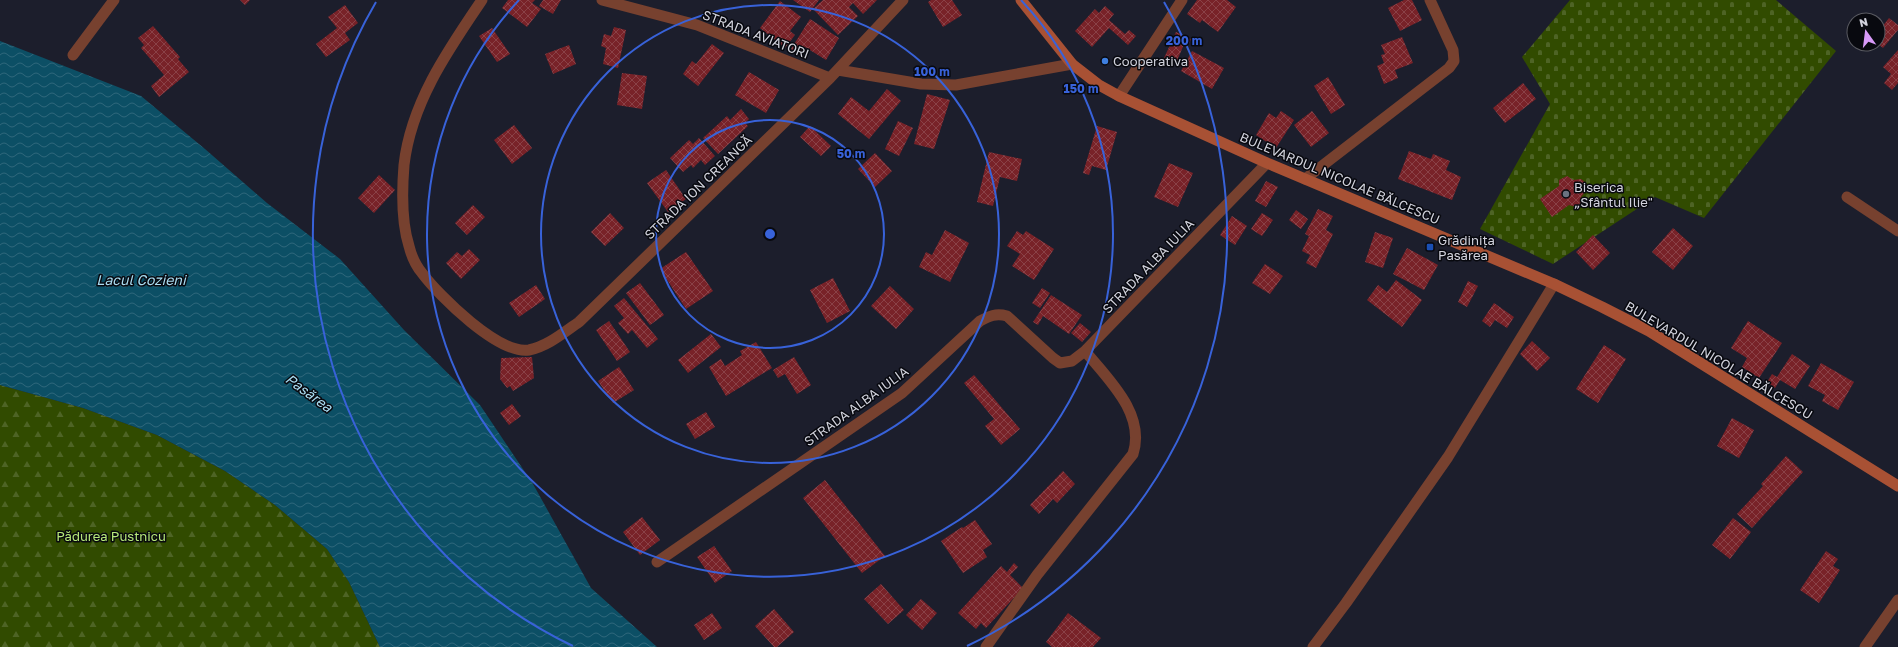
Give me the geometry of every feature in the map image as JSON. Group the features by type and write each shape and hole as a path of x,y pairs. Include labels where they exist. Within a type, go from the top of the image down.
{"main road":[{"name":"BULEVARDUL NICOLAE BĂLCESCU","path":"1021,0 1072,64 1099,85 1119,96 1267,163 1554,284 1649,331 1898,486"}],"street":[{"path":"73,55 114,0"},
{"name":"STRADA ION CREANGĂ","path":"482,0 430,82 412,125 404,164 402,206 409,245 421,272 441,294 490,338 509,348 528,350 546,345 579,322 834,74 903,0"},
{"name":"STRADA AVIATORI","path":"602,0 697,25 834,74 921,84 956,85 1072,64"},
{"path":"1119,96 1182,0"},
{"path":"1305,179 1450,68 1454,61 1453,50 1430,0"},
{"name":"STRADA ALBA IULIA","path":"657,562 902,393 980,321 989,316 998,314 1007,316 1060,363 1072,361 1085,351 1267,163"},
{"path":"1847,197 1898,231"},
{"path":"1313,647 1346,603 1448,457 1554,284"},
{"path":"986,647 1037,575 1119,474 1135,449 1136,431 1131,414 1120,394 1085,351"},
{"path":"1865,647 1897,604"}],"green space":[{"path":"1570,0 1776,0 1836,51 1704,218 1655,197 1553,264 1480,229 1550,104 1522,57"},
{"name":"Pădurea Pustnicu","path":"0,385 83,408 157,435 225,471 275,505 327,549 349,582 380,647 0,647"}],"water":[{"name":"Lacul Cozieni","path":"0,41 141,96 267,203 340,259 404,330 480,405 533,484 591,588 657,647 380,647 349,582 327,549 275,505 225,471 157,435 83,408 0,385"}],"building":[{"path":"240,0 250,0 245,5"},
{"path":"508,0 535,0 532,3 541,9 527,27 502,8"},
{"path":"543,0 561,0 553,14 539,6"},
{"path":"793,0 819,0 810,12"},
{"path":"823,0 877,0 863,14 853,3 849,7 858,16 838,35 813,9"},
{"path":"931,0 952,0 962,15 943,27 928,2"},
{"path":"1197,0 1227,0 1236,7 1218,32 1202,20 1200,23 1187,14"},
{"path":"1404,0 1412,0 1422,20 1400,31 1388,8"},
{"path":"780,1 801,17 790,31 795,35 785,48 760,28"},
{"path":"345,5 358,23 345,33 350,40 326,57 316,44 337,28 328,17"},
{"path":"1105,6 1114,14 1109,20 1125,34 1129,30 1136,36 1128,45 1109,28 1092,47 1075,31 1095,9 1099,13"},
{"path":"1889,18 1898,25 1898,30 1886,44 1886,22"},
{"path":"810,19 839,38 826,60 805,47 800,55 791,49"},
{"path":"153,26 180,57 178,59 189,72 159,97 151,86 164,75 141,48 144,45 138,38"},
{"path":"614,27 626,30 618,68 603,64 606,48 601,46 604,34 611,36"},
{"path":"492,28 510,54 497,62 479,36"},
{"path":"1176,32 1191,39 1189,44 1185,42 1176,63 1164,58"},
{"path":"1402,37 1413,63 1395,70 1398,78 1384,84 1377,66 1384,63 1381,55 1385,54 1381,45"},
{"path":"712,44 724,53 698,86 683,74 692,61 696,64"},
{"path":"569,45 576,64 553,74 545,54"},
{"path":"1898,50 1898,83 1892,90 1884,83 1891,74 1883,67"},
{"path":"1192,51 1224,68 1212,89 1181,71"},
{"path":"749,72 779,90 766,113 735,95"},
{"path":"622,73 647,76 642,109 617,105"},
{"path":"1328,77 1345,105 1331,114 1314,86"},
{"path":"1523,83 1536,99 1505,123 1493,108"},
{"path":"887,89 901,101 869,139 838,114 851,97 869,111"},
{"path":"927,94 950,100 934,149 914,144"},
{"path":"741,109 749,119 745,123 748,126 718,154 703,138 727,116 730,120"},
{"path":"1281,111 1294,120 1276,148 1256,135 1269,113 1276,118"},
{"path":"1312,111 1329,133 1311,147 1294,125"},
{"path":"898,121 913,128 899,156 885,149"},
{"path":"514,125 532,148 512,164 494,140"},
{"path":"810,126 831,146 821,156 800,137"},
{"path":"1097,126 1117,132 1106,170 1092,166 1089,175 1083,173"},
{"path":"699,138 715,156 705,165 701,160 693,168 691,165 683,172 670,158 689,140 693,144"},
{"path":"1409,151 1431,159 1433,154 1450,161 1446,170 1461,177 1452,200 1398,179"},
{"path":"989,152 1022,159 1017,181 1000,177 993,206 977,202"},
{"path":"875,153 892,171 875,187 858,169"},
{"path":"1169,163 1193,173 1178,207 1154,197"},
{"path":"666,170 686,199 668,212 647,183"},
{"path":"379,175 395,190 374,213 358,198"},
{"name":"Biserica „Sfântul Ilie\"","path":"1567,176 1573,180 1581,179 1586,183 1587,190 1581,197 1582,203 1576,207 1569,205 1552,217 1540,199 1559,186 1559,180"},
{"path":"1266,181 1278,187 1266,207 1255,201"},
{"path":"473,205 485,217 467,235 455,223"},
{"path":"1318,209 1333,216 1326,230 1333,234 1316,268 1306,263 1310,255 1302,251 1309,236 1305,234"},
{"path":"1296,210 1308,219 1301,229 1289,220"},
{"path":"610,213 624,228 605,246 591,232"},
{"path":"1262,213 1273,220 1262,236 1251,229"},
{"path":"1232,216 1247,226 1235,245 1220,235"},
{"path":"1673,228 1693,246 1673,270 1652,252"},
{"path":"945,230 969,243 950,282 919,267 926,252 932,255"},
{"path":"1017,231 1023,235 1026,231 1054,249 1034,280 1012,266 1020,254 1007,246"},
{"path":"1375,232 1393,238 1383,268 1365,262"},
{"path":"1593,235 1610,253 1593,270 1576,252"},
{"path":"1407,248 1438,265 1424,290 1393,274"},
{"path":"469,249 480,260 461,279 446,263 457,252 462,256"},
{"path":"686,252 713,291 686,309 660,269"},
{"path":"1265,264 1283,276 1270,294 1252,283"},
{"path":"833,278 850,311 827,323 810,290"},
{"path":"1396,280 1422,300 1402,327 1367,300 1378,285 1387,292"},
{"path":"1468,281 1478,286 1467,307 1458,302"},
{"path":"640,283 664,315 650,325 626,293"},
{"path":"536,285 545,299 519,317 509,303"},
{"path":"890,286 914,309 896,329 871,306"},
{"path":"1042,288 1050,293 1040,308 1032,303"},
{"path":"1051,295 1082,315 1069,334 1043,316 1038,325 1033,322"},
{"path":"624,298 658,339 647,348 632,330 628,334 618,323 624,318 614,306"},
{"path":"1494,303 1514,317 1507,328 1495,320 1490,327 1482,321"},
{"path":"609,321 630,352 617,361 596,330"},
{"path":"1748,321 1782,343 1759,378 1742,367 1747,358 1731,348"},
{"path":"1080,323 1091,332 1082,342 1071,333"},
{"path":"711,334 721,347 688,373 678,360"},
{"path":"1532,341 1550,358 1537,371 1520,354"},
{"path":"756,342 772,368 726,396 709,367 721,359 725,366 742,355 740,351"},
{"path":"1604,345 1626,359 1598,403 1576,389"},
{"path":"1792,354 1810,366 1795,389 1780,380 1775,388 1767,382 1772,374 1777,377"},
{"path":"532,357 534,378 513,391 510,386 507,388 500,379 501,358"},
{"path":"794,357 811,385 797,394 785,374 778,378 773,370"},
{"path":"1821,363 1854,382 1838,410 1822,401 1825,395 1808,386"},
{"path":"619,367 634,390 613,403 598,381"},
{"path":"974,375 1020,429 1001,445 985,426 994,419 964,383"},
{"path":"512,404 521,416 509,425 500,413"},
{"path":"706,412 715,427 695,439 686,424"},
{"path":"1732,418 1754,430 1739,458 1717,446"},
{"path":"1786,456 1803,472 1752,528 1737,514 1763,486 1761,484"},
{"path":"1063,471 1075,484 1057,503 1053,499 1039,514 1030,505"},
{"path":"825,480 885,556 862,573 803,498"},
{"path":"642,517 660,540 640,555 623,532"},
{"path":"1733,518 1751,532 1730,559 1712,545"},
{"path":"975,520 992,544 983,550 987,557 963,573 941,541"},
{"path":"714,546 732,571 715,583 697,557"},
{"path":"1826,551 1838,559 1833,566 1840,570 1819,603 1800,590"},
{"path":"1014,563 1018,567 1010,575 1023,588 986,628 981,623 976,629 958,613 1001,566 1007,572"},
{"path":"881,584 904,610 888,624 864,599"},
{"path":"921,599 937,613 922,630 906,615"},
{"path":"774,609 794,632 777,647 774,647 755,626"},
{"path":"712,613 722,628 704,640 694,625"},
{"path":"1068,613 1101,638 1093,647 1052,647 1046,642"}],"place":[{"name":"Cooperativa","path":"1105,61"},
{"name":"Biserica „Sfântul Ilie\"","path":"1566,194"},
{"name":"Grădinița Pasărea","path":"1430,247"}],"water label":[{"name":"Pasărea","path":"309,393"}]}
